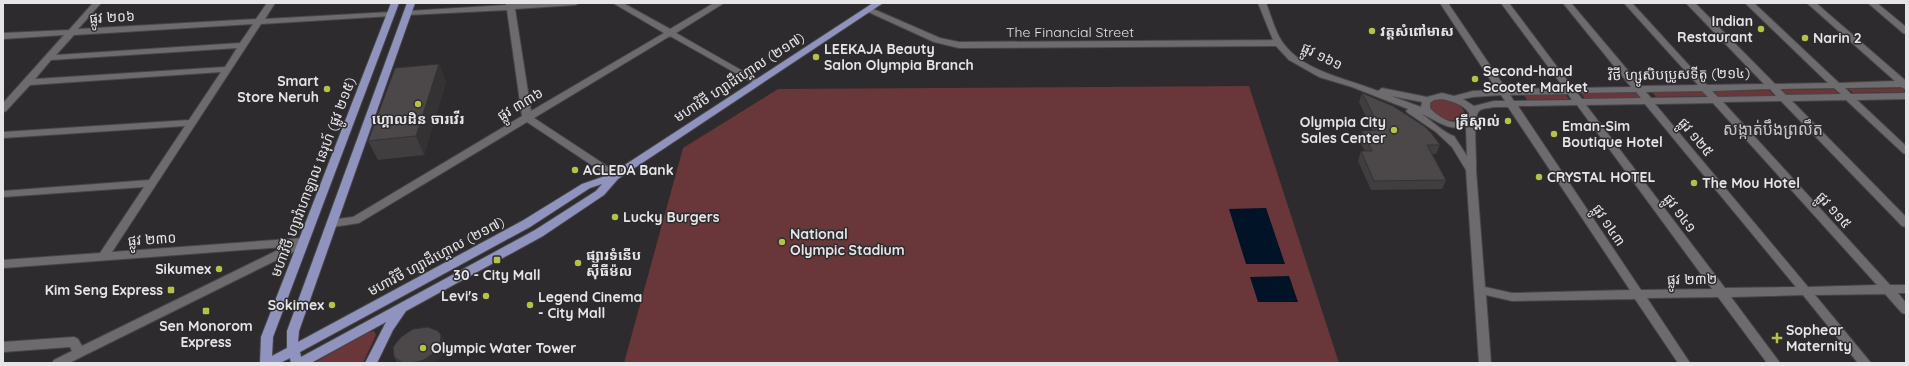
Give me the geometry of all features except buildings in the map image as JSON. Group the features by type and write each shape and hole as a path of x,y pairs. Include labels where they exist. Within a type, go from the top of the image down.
{"main road":[{"name":"មហាវិថី ហ្សាវ៉ាហាឡាល នេរុហ៍ (ផ្លូវ ២១៥)","path":"266,363 267,337 395,3"},
{"name":"មហាវិថី ហ្សាដឹហ្គោល (២១៧)","path":"270,363 526,224 586,186 615,176 879,3"},
{"path":"297,363 293,350 293,332 410,8"},
{"name":"មហាវិថី ហ្សាដឹហ្គោល (២១៧)","path":"301,363 539,233 600,193 615,176"},
{"path":"371,363 388,328 403,307"}],"street":[{"path":"3,109 97,3"},
{"path":"103,257 271,3"},
{"path":"410,8 575,3"},
{"path":"617,3 758,82"},
{"name":"ផ្លូវ ៣៣៦","path":"333,223 355,220 720,3"},
{"name":"ផ្លូវ ១៦១","path":"1262,3 1278,43 1292,58 1306,67 1322,75 1355,85 1428,100 1442,96 1454,99"},
{"name":"ផ្លូវ ១៤៣","path":"1444,3 1684,363"},
{"name":"ផ្លូវ ១៤១","path":"1505,3 1774,363"},
{"name":"ផ្លូវ ១២៥","path":"1567,3 1865,363"},
{"name":"ផ្លូវ ១១៥","path":"1628,3 1906,310"},
{"path":"1690,3 1906,223"},
{"path":"1749,3 1906,151"},
{"path":"1811,3 1905,85"},
{"path":"1872,3 1906,31"},
{"path":"509,5 527,117 615,176"},
{"name":"The Financial Street","path":"868,10 937,40 959,45 1278,43"},
{"name":"ផ្លូវ ២០៦","path":"3,36 391,14"},
{"path":"49,58 243,45"},
{"path":"28,82 227,69"},
{"name":"ផ្លូវ ១៦១","path":"1355,85 1428,113 1443,122"},
{"name":"វិថី ហ្សូសិបប្រូសទីតូ (២១៤)","path":"1454,99 1473,94 1503,92 1905,85"},
{"path":"1377,94 1418,116 1439,130 1453,144"},
{"path":"1443,122 1458,125 1471,117 1478,107 1485,104 1906,96"},
{"path":"1454,99 1464,103 1471,117 1471,170 1485,363"},
{"path":"1428,100 1425,105 1428,113"},
{"path":"1443,122 1453,144 1471,170"},
{"path":"3,135 192,123"},
{"path":"3,194 152,184"},
{"path":"58,363 303,242"},
{"name":"ផ្លូវ ២៣០","path":"3,264 303,242"},
{"name":"ផ្លូវ ២៣២","path":"1480,290 1512,298 1906,289"},
{"path":"3,347 74,342 79,353"}],"shaded area":[{"path":"1249,86 1339,363 624,363 683,148 778,89"},
{"path":"1902,88 1906,92 1853,93 1848,89"},
{"path":"1834,89 1839,94 1787,95 1782,90"},
{"path":"1769,90 1774,96 1719,97 1714,91"},
{"path":"1702,91 1707,96 1656,97 1652,92"},
{"path":"1638,92 1643,98 1585,99 1581,93"},
{"path":"1565,94 1569,99 1527,100 1524,95"},
{"path":"1441,98 1461,106 1465,113 1463,117 1450,120 1433,114 1428,104 1431,100"},
{"path":"374,331 376,335 363,363 314,363 366,333"}],"water":[{"path":"1266,208 1285,264 1246,264 1229,209"},
{"path":"1289,276 1298,302 1258,302 1250,277"}],"place":[{"name":"Indian Restaurant","path":"1761,29"},
{"name":"វត្តសំពៅមាស","path":"1372,31"},
{"name":"Narin 2","path":"1805,38"},
{"name":"LEEKAJA Beauty Salon Olympia Branch","path":"816,57"},
{"name":"Second-hand Scooter Market","path":"1475,79"},
{"name":"Smart Store Neruh","path":"327,89"},
{"name":"ហ្គោលដិន ចារវើរ","path":"418,104"},
{"name":"គ្រីស្តាល់","path":"1508,121"},
{"name":"Olympia City Sales Center","path":"1394,130"},
{"name":"Eman-Sim Boutique Hotel","path":"1554,134"},
{"name":"ACLEDA Bank","path":"575,170"},
{"name":"CRYSTAL HOTEL","path":"1539,177"},
{"name":"The Mou Hotel","path":"1694,183"},
{"name":"Lucky Burgers","path":"615,217"},
{"name":"National Olympic Stadium","path":"782,242"},
{"name":"30 - City Mall","path":"497,260"},
{"name":"ផ្សារទំនើប ស៊ីធីម៉ល","path":"578,263"},
{"name":"Sikumex","path":"219,269"},
{"name":"Kim Seng Express","path":"171,290"},
{"name":"Levi's","path":"486,296"},
{"name":"Sokimex","path":"332,305"},
{"name":"Legend Cinema - City Mall","path":"530,305"},
{"name":"Sen Monorom Express","path":"206,311"},
{"name":"Sophear Maternity","path":"1777,338"},
{"name":"Olympic Water Tower","path":"423,348"}],"district":[{"name":"សង្កាត់បឹងព្រលឹត","path":"1773,129"}]}
